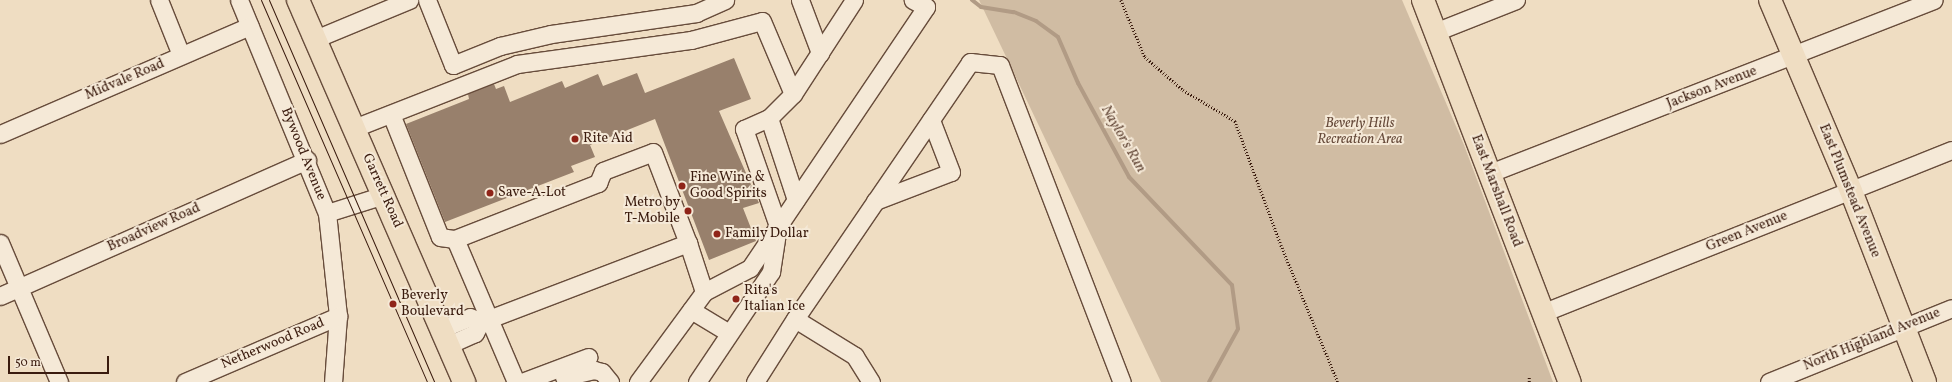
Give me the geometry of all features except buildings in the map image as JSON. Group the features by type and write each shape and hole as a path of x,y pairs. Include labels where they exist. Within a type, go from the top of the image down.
{"main road":[{"name":"Garrett Road","path":"298,0 464,382"},
{"name":"East Marshall Road","path":"1423,0 1542,313 1570,382"},
{"name":"East Plumstead Avenue","path":"1770,0 1792,57 1851,191 1925,382"}],"street":[{"path":"159,0 181,55"},
{"name":"Bywood Avenue","path":"239,0 307,160 326,213 338,316"},
{"path":"315,40 409,0"},
{"path":"426,0 453,65 500,46 551,34 696,13 725,0"},
{"path":"800,0 820,52"},
{"path":"697,382 728,333 771,272 778,226 744,129 769,118 793,94 854,0"},
{"path":"638,382 704,292 750,268 926,7 913,0"},
{"path":"1435,32 1516,0"},
{"name":"Jackson Avenue","path":"1490,173 1792,57 1933,0"},
{"path":"354,128 516,64 691,40 762,21 793,94"},
{"name":"Midvale Road","path":"0,134 250,26"},
{"path":"755,382 795,319 970,62 1000,65 1122,382"},
{"path":"391,114 440,237 455,239 598,183 603,171 654,152 688,243 704,292"},
{"path":"769,118 796,200"},
{"path":"875,201 951,172 931,120"},
{"name":"Green Avenue","path":"1542,313 1952,150"},
{"name":"Broadview Road","path":"0,296 307,160"},
{"path":"326,213 384,195"},
{"path":"455,239 485,321 516,382"},
{"path":"0,243 59,382"},
{"path":"444,337 475,333 485,321 688,243"},
{"name":"North Highland Avenue","path":"1769,382 1952,308"},
{"path":"691,310 728,333"},
{"path":"333,382 338,316"},
{"name":"Netherwood Road","path":"185,382 338,316"},
{"path":"795,319 856,356 871,382"},
{"path":"522,382 588,357"},
{"path":"551,382 594,370 602,372 610,382"}],"path":[{"path":"1121,0 1145,57 1183,90 1235,121 1281,245 1338,382"},
{"path":"1529,376 1529,382"}],"green space":[{"name":"Beverly Hills Recreation Area","path":"979,0 1402,0 1464,145 1553,382 1161,382"}],"waterway":[{"name":"Naylor's Run","path":"972,0 981,7 1014,12 1036,21 1058,37 1078,83 1129,177 1232,285 1238,329 1209,382"}],"tram line":[{"path":"261,0 427,382"},
{"path":"269,0 434,382"}],"place":[{"name":"Rite Aid","path":"575,139"},
{"name":"Fine Wine & Good Spirits","path":"682,186"},
{"name":"Save-A-Lot","path":"490,193"},
{"name":"Metro by T-Mobile","path":"688,211"},
{"name":"Family Dollar","path":"717,234"},
{"name":"Rita's Italian Ice","path":"736,299"},
{"name":"Beverly Boulevard","path":"393,304"}]}
